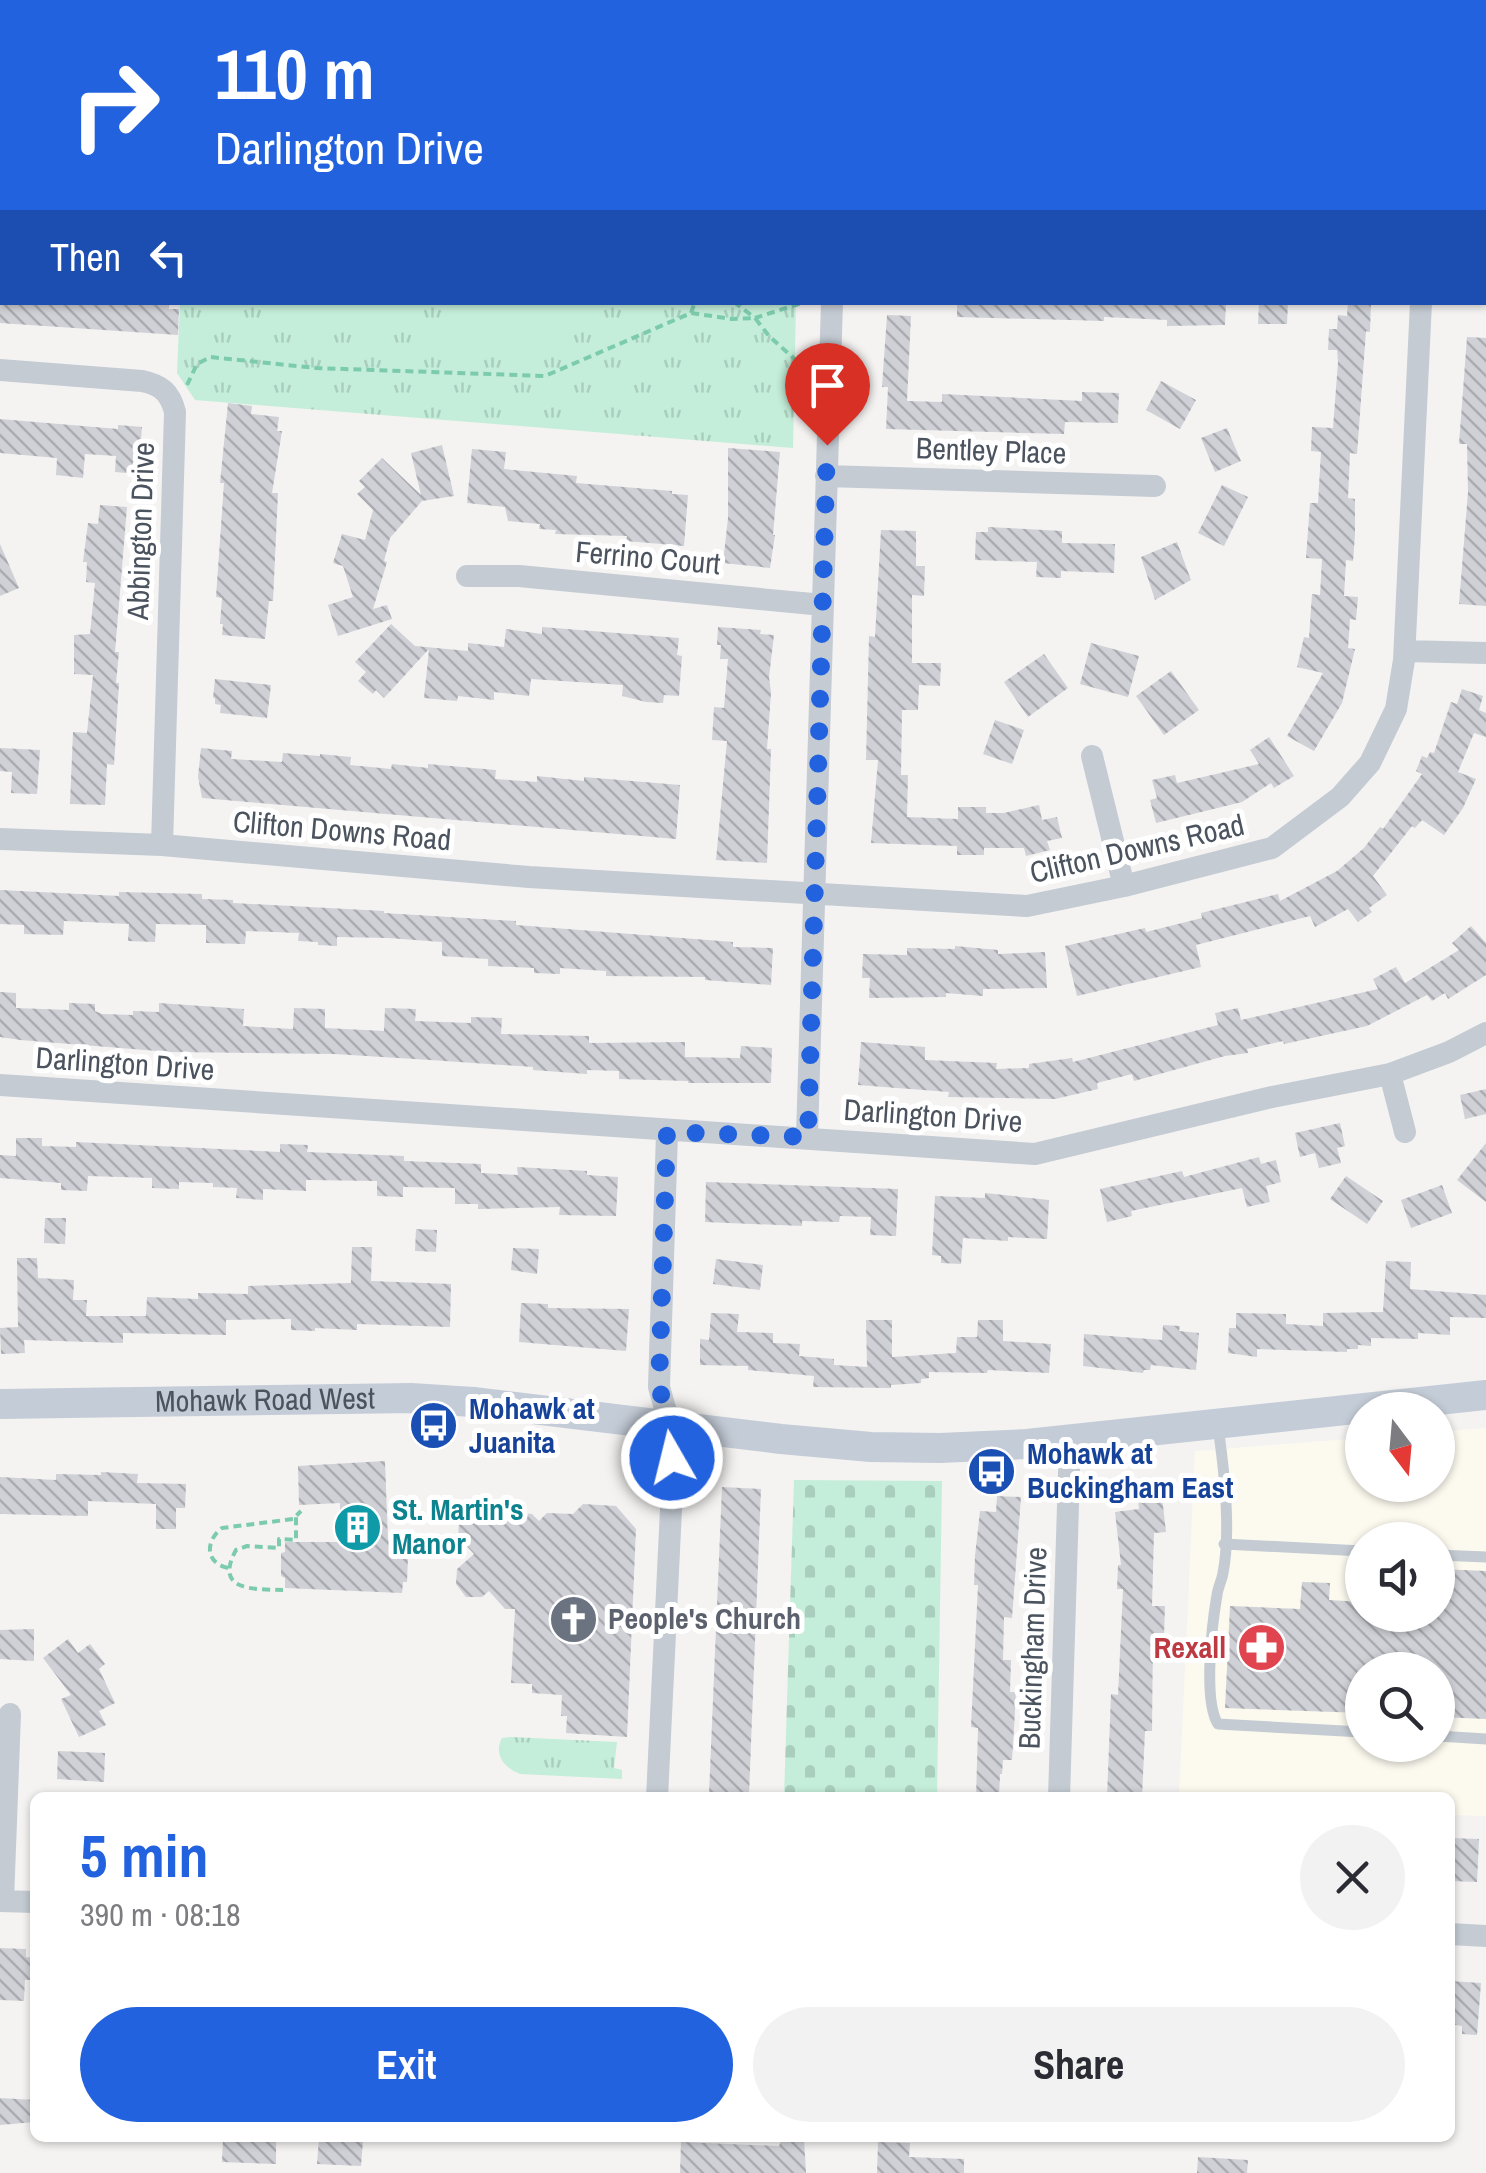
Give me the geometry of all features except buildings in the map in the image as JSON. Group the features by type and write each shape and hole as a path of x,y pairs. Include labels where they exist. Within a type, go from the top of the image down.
{"main road":[{"name":"Mohawk Road West","path":"0,1404 411,1398 887,1448 940,1448 1070,1440 1486,1394"}],"street":[{"path":"808,1137 832,305"},
{"name":"Clifton Downs Road","path":"0,838 162,845 528,878 1027,906 1272,848 1340,797 1370,763 1396,709 1405,651 1421,305"},
{"path":"0,370 142,380 162,387 171,398"},
{"name":"Abbington Drive","path":"162,845 175,412 171,398"},
{"name":"Bentley Place","path":"826,476 1155,486"},
{"name":"Ferrino Court","path":"467,576 519,576 823,605"},
{"path":"1405,651 1486,653"},
{"path":"1092,756 1124,886"},
{"name":"Darlington Drive","path":"0,1086 1035,1154 1272,1097 1390,1074 1486,1033"},
{"path":"1390,1074 1404,1132"},
{"path":"658,1792 672,1483 670,1426 659,1387 667,1132"},
{"name":"Buckingham Drive","path":"1059,1792 1070,1440"},
{"path":"10,1714 2,1901 30,1902"},
{"path":"1455,1934 1486,1936"}],"lane":[{"path":"1218,1424 1226,1478 1224,1572 1216,1602 1212,1711 1218,1724 1345,1731"},
{"path":"1224,1544 1345,1550"},
{"path":"1455,1556 1486,1557"},
{"path":"1455,1737 1486,1739"}],"path":[{"path":"692,313 694,305"},
{"path":"738,305 810,372 829,382"},
{"path":"171,398 187,385 197,364 210,357 316,368 545,376 692,313 755,318 796,305"},
{"path":"228,1568 212,1560 209,1543 214,1534 222,1528 298,1514 296,1540 279,1539 279,1548 247,1546 236,1550 228,1568 230,1577 244,1589 283,1590"}],"shaded area":[{"path":"1486,1428 1486,1816 1455,1815 1455,1792 1179,1792 1195,1451 1345,1439 1345,1502 1455,1502 1455,1431"}],"green space":[{"path":"180,305 796,305 793,448 195,400 177,373"},
{"path":"281,305 417,305 415,328 344,329"},
{"path":"444,305 603,305 589,320 551,340 508,346 442,343"},
{"path":"794,1480 942,1481 937,1792 784,1792"},
{"path":"502,1738 617,1742 614,1768 622,1770 622,1779 520,1774 505,1764 500,1755"}],"place":[{"name":"Mohawk at Juanita","path":"434,1426"},
{"name":"Mohawk at Buckingham East","path":"992,1471"},
{"name":"St. Martin's Manor","path":"357,1527"},
{"name":"People's Church","path":"573,1619"},
{"name":"Rexall","path":"1261,1648"}],"route":[{"path":"672,1458 670,1426 659,1387 667,1132 808,1137 827,445"}]}
